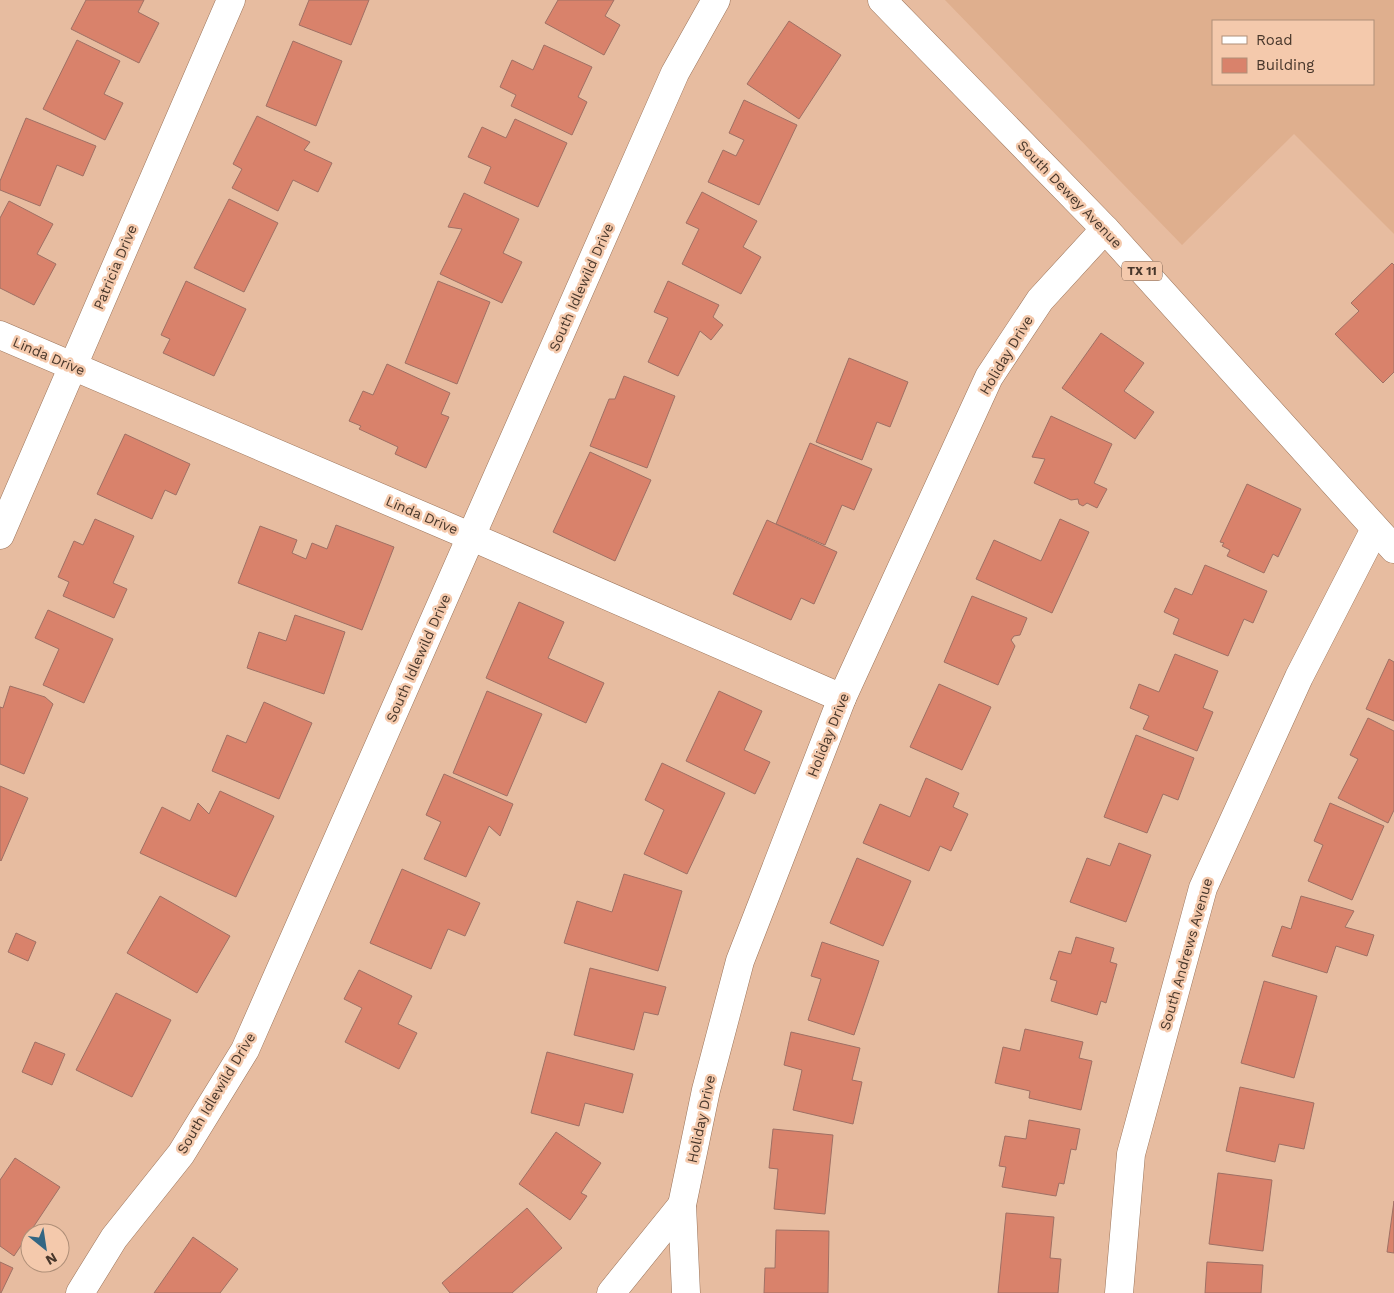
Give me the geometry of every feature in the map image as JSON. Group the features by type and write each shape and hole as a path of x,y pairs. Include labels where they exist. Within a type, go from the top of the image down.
{"street":[{"name":"Patricia Drive","path":"0,535 231,0"},
{"name":"South Idlewild Drive","path":"80,1293 114,1238 181,1154 245,1050 472,537 674,73 716,0"},
{"name":"South Dewey Avenue","path":"882,0 1105,229 1394,549"},
{"name":"Holiday Drive","path":"686,1293 682,1205 706,1090 740,961 842,698 989,377 1040,300 1105,229"},
{"name":"Linda Drive","path":"0,335 842,698"},
{"name":"South Andrews Avenue","path":"1119,1293 1131,1154 1203,888 1299,677 1375,528"},
{"path":"611,1293 682,1205"}],"shaded area":[{"path":"945,0 1394,0 1394,234 1294,134 1182,245"}],"building":[{"path":"86,0 144,0 138,12 159,23 139,63 71,29"},
{"path":"309,0 369,0 351,45 299,25"},
{"path":"558,0 614,0 605,16 620,25 604,55 545,23"},
{"path":"789,21 841,55 799,119 747,84"},
{"path":"77,40 120,61 104,94 123,103 105,140 43,109"},
{"path":"293,41 342,61 316,126 266,106"},
{"path":"544,45 592,67 578,97 587,102 572,135 511,106 516,95 500,87 512,60 533,70"},
{"path":"744,100 797,125 759,205 708,182 723,150 736,156 744,140 729,133"},
{"path":"257,116 310,142 304,150 332,163 318,192 293,180 278,211 232,188 242,169 233,164"},
{"path":"26,118 96,146 83,176 57,165 40,206 0,190 0,181"},
{"path":"515,119 567,143 538,207 484,183 491,167 468,157 482,127 506,138"},
{"path":"702,192 757,221 743,247 761,257 741,294 682,264 699,229 686,223"},
{"path":"464,193 519,219 503,253 522,262 502,303 440,274 462,229 448,227"},
{"path":"229,199 278,223 244,292 194,268"},
{"path":"9,201 53,224 37,254 56,264 34,305 0,288 0,218"},
{"path":"1392,263 1394,265 1394,372 1383,383 1335,334 1359,311 1351,303"},
{"path":"186,281 246,309 214,376 163,353 170,339 161,335"},
{"path":"438,281 490,302 457,384 405,363"},
{"path":"668,281 719,305 713,317 723,325 711,340 700,331 678,376 648,362 668,318 654,312"},
{"path":"1101,333 1144,363 1124,391 1154,412 1135,439 1062,388"},
{"path":"849,358 908,382 890,427 877,422 862,460 816,442"},
{"path":"387,364 450,393 441,414 449,417 426,468 395,454 398,447 359,429 361,426 349,421 363,391 373,395"},
{"path":"624,376 675,396 647,468 590,446 609,399 615,399"},
{"path":"1051,416 1112,444 1094,483 1107,489 1097,508 1087,503 1083,506 1079,504 1078,499 1071,500 1034,483 1045,459 1032,457"},
{"path":"125,434 190,464 176,495 165,490 152,519 97,494"},
{"path":"810,443 872,469 854,510 842,505 825,545 776,524"},
{"path":"590,452 651,480 615,561 553,532"},
{"path":"1247,484 1301,509 1278,557 1273,554 1264,573 1227,556 1230,550 1222,546 1224,543 1220,542"},
{"path":"95,519 134,536 113,583 127,589 114,618 63,596 69,582 58,577 74,541 83,545"},
{"path":"1060,519 1089,532 1052,613 976,579 994,540 1041,561"},
{"path":"767,520 837,552 814,604 801,598 791,620 733,594"},
{"path":"336,525 394,547 362,630 238,583 260,526 297,540 292,553 306,559 312,543 327,549"},
{"path":"1205,565 1267,591 1253,623 1244,619 1228,656 1173,634 1179,619 1164,612 1175,588 1192,595"},
{"path":"972,596 1027,618 1020,635 1014,636 1011,640 1015,646 998,685 944,662"},
{"path":"519,602 564,622 548,658 604,683 586,723 486,678"},
{"path":"48,610 113,639 84,703 43,685 59,649 35,638"},
{"path":"295,615 345,632 324,694 247,668 259,632 286,641"},
{"path":"1175,654 1218,671 1203,708 1213,712 1197,751 1143,729 1149,716 1130,708 1139,684 1159,692"},
{"path":"1389,659 1394,662 1394,721 1366,709"},
{"path":"939,684 991,707 962,770 910,747"},
{"path":"10,686 45,697 53,704 24,774 0,764 0,707 3,708"},
{"path":"487,691 542,714 507,796 453,773"},
{"path":"719,691 762,711 744,750 770,762 755,794 686,761"},
{"path":"264,702 312,723 279,799 212,771 227,735 246,743"},
{"path":"1368,718 1394,731 1394,810 1388,823 1338,798 1358,759 1350,755"},
{"path":"1136,735 1194,758 1178,800 1163,794 1147,833 1104,817"},
{"path":"662,763 725,793 687,874 644,854 664,810 645,800"},
{"path":"444,774 513,804 500,836 489,826 466,877 424,859 441,822 426,815"},
{"path":"926,778 959,793 953,807 968,814 951,851 940,846 929,871 863,843 880,804 910,817"},
{"path":"0,786 28,798 1,861 0,860"},
{"path":"220,791 274,816 236,897 140,853 162,807 190,821 198,803 209,814"},
{"path":"1330,803 1384,826 1352,900 1308,881 1323,845 1314,841"},
{"path":"1119,843 1151,855 1126,922 1070,902 1087,858 1110,866"},
{"path":"857,858 911,881 883,946 830,923"},
{"path":"402,869 480,903 465,936 448,929 431,969 370,943"},
{"path":"624,874 682,891 658,971 564,943 577,901 612,912"},
{"path":"160,896 230,936 197,993 127,953"},
{"path":"1301,896 1354,911 1345,927 1374,935 1367,956 1336,946 1327,973 1272,956 1282,926 1291,929"},
{"path":"16,933 36,942 28,961 8,952"},
{"path":"1076,937 1114,948 1110,962 1117,964 1106,1003 1101,1001 1097,1015 1051,1001 1057,981 1050,979 1059,951 1071,954"},
{"path":"822,942 879,961 854,1035 808,1020 821,979 811,976"},
{"path":"590,968 666,987 658,1015 644,1012 634,1050 574,1035"},
{"path":"359,970 412,996 398,1024 417,1033 399,1069 345,1042 362,1008 344,999"},
{"path":"1264,981 1317,996 1294,1078 1241,1063"},
{"path":"116,993 171,1020 132,1097 76,1070"},
{"path":"1025,1029 1083,1042 1079,1058 1092,1061 1081,1110 1029,1098 1030,1091 995,1083 1003,1047 1020,1051"},
{"path":"791,1032 860,1048 852,1080 862,1082 853,1124 793,1110 802,1070 784,1065"},
{"path":"35,1042 65,1054 52,1085 22,1072"},
{"path":"547,1052 633,1074 623,1113 585,1103 579,1126 531,1113"},
{"path":"1240,1087 1314,1103 1304,1149 1279,1144 1275,1162 1226,1151"},
{"path":"1029,1120 1080,1129 1076,1150 1071,1149 1064,1184 1059,1183 1056,1196 1002,1187 1006,1167 999,1166 1005,1136 1026,1139"},
{"path":"773,1129 833,1135 825,1214 774,1209 778,1169 769,1168"},
{"path":"556,1132 601,1163 581,1193 587,1196 570,1220 519,1184"},
{"path":"15,1158 60,1187 36,1223 20,1223 20,1247 14,1256 0,1246 0,1180"},
{"path":"1218,1173 1272,1180 1263,1251 1209,1244"},
{"path":"1394,1201 1394,1253 1387,1252"},
{"path":"527,1208 562,1248 512,1293 450,1293 442,1283"},
{"path":"1006,1213 1054,1217 1050,1258 1061,1259 1058,1293 998,1293"},
{"path":"776,1230 829,1231 828,1293 764,1293 765,1268 775,1268"},
{"path":"193,1237 238,1269 220,1293 154,1293"},
{"path":"0,1262 13,1268 1,1293 0,1293"},
{"path":"1207,1262 1263,1265 1261,1293 1205,1293"}]}
